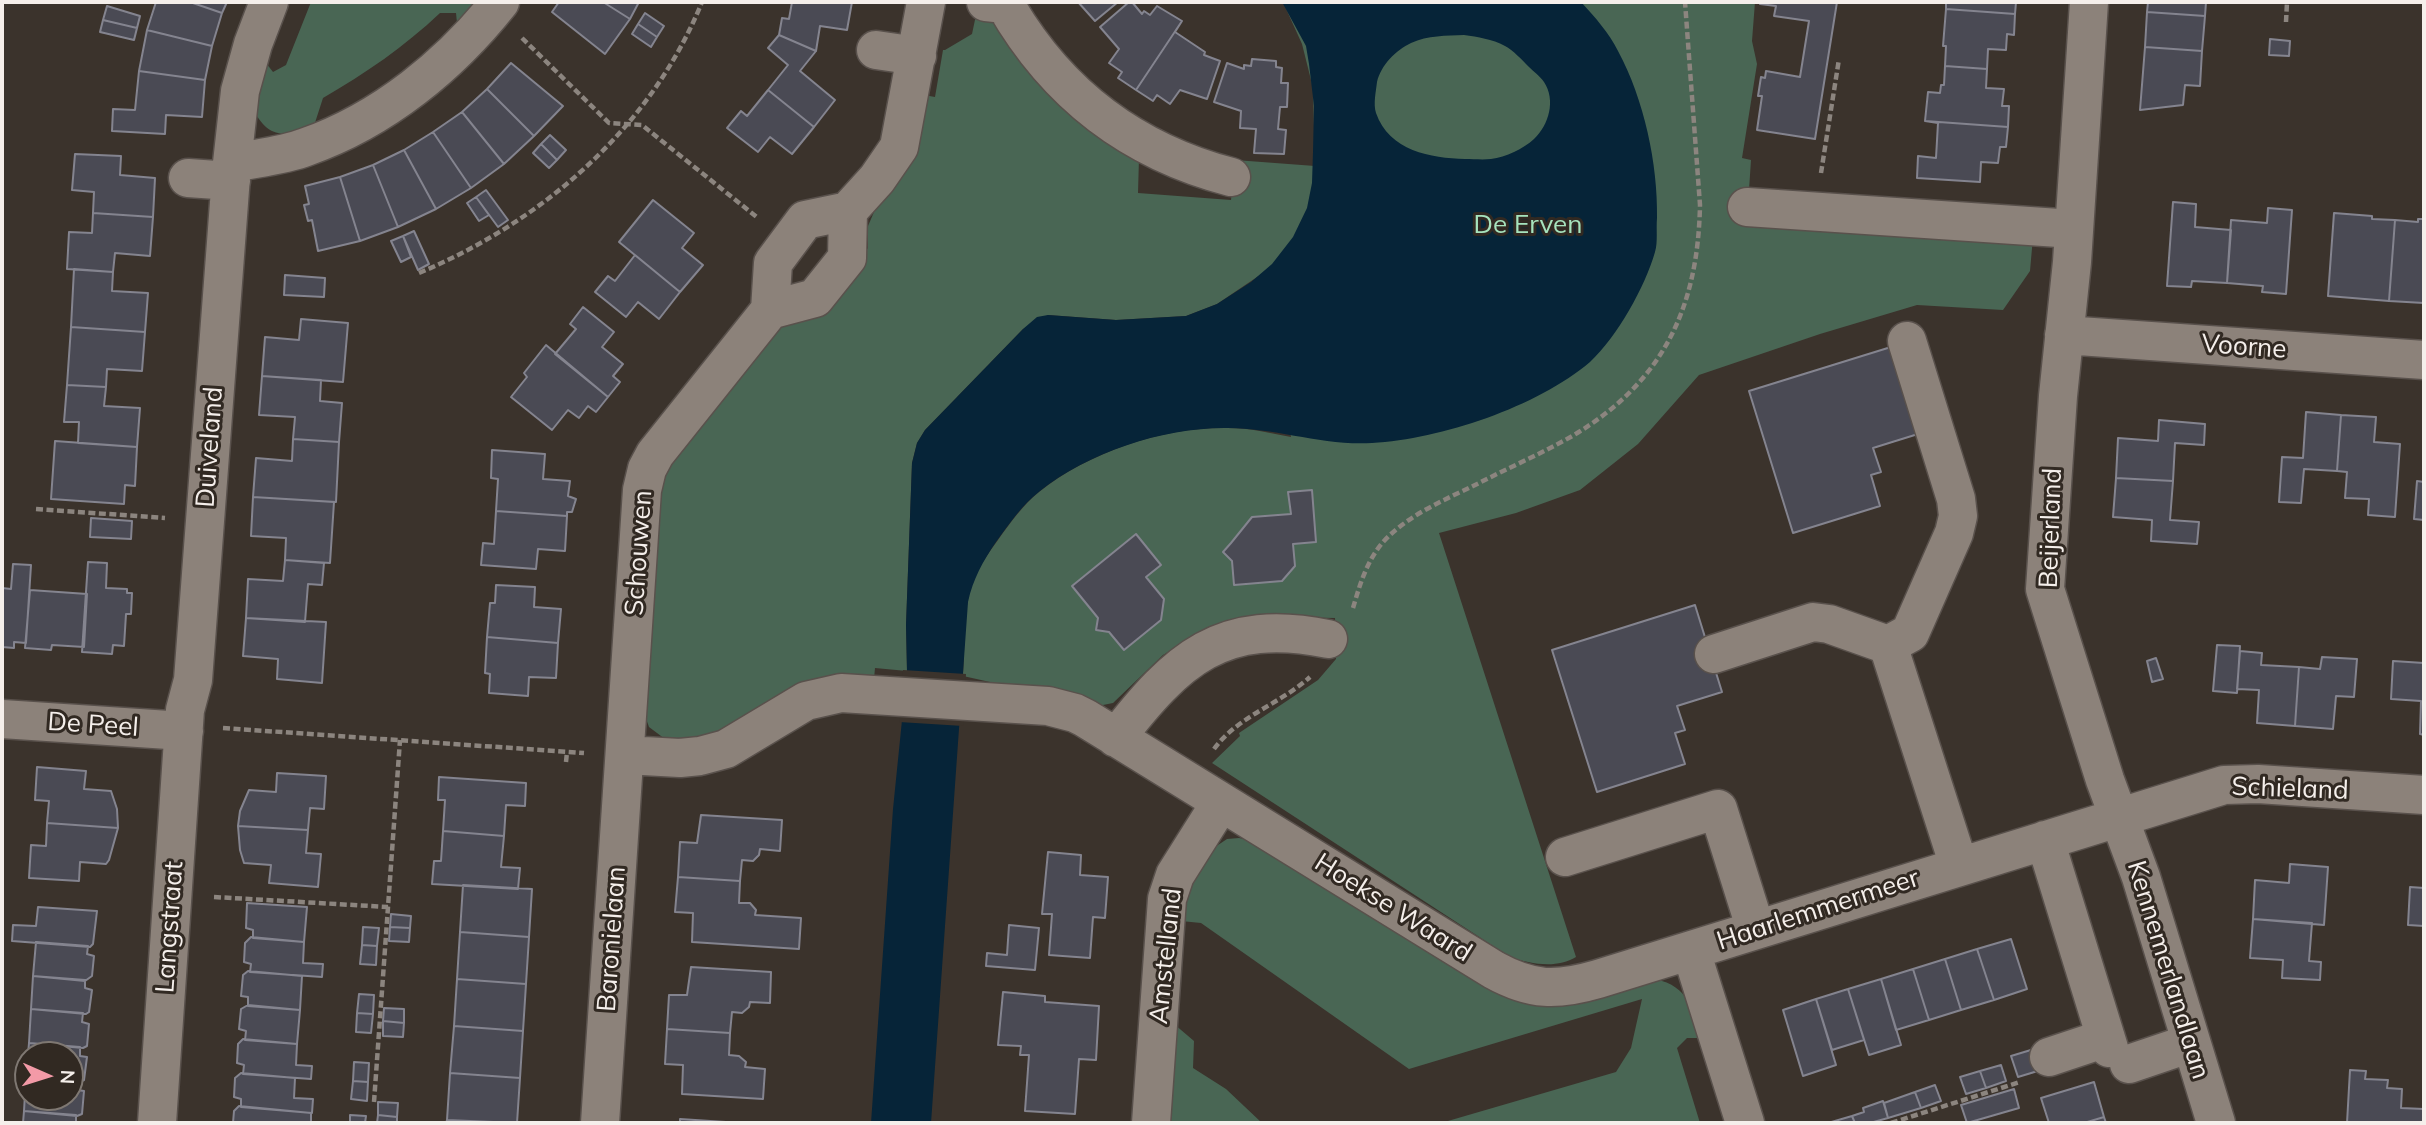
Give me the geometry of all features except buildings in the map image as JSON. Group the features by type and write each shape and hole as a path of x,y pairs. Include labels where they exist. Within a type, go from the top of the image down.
{"street":[{"name":"Duiveland","path":"184,731 185,710 193,680 240,91 253,44 270,2"},
{"path":"848,211 847,258 815,298 770,310 773,263 805,220 848,211 883,171 899,147 926,2"},
{"path":"986,2 1005,4 1053,74 1105,119 1178,160 1231,177"},
{"name":"Beijerland","path":"2089,2 2045,589 2119,817"},
{"path":"188,178 232,172 304,148 342,131 386,107 447,60 483,23 507,16"},
{"path":"876,50 917,56"},
{"path":"1747,207 2074,229"},
{"name":"Schouwen","path":"608,754 642,490 647,470 655,454 770,310"},
{"name":"Voorne","path":"2064,335 2424,360"},
{"path":"1882,659 1910,633 1955,533 1958,516 1956,499 1907,341"},
{"path":"1714,654 1813,622 1829,624 1882,659 1959,866"},
{"path":"1116,738 1145,699 1167,677 1195,656 1216,645 1259,633 1303,635 1322,655"},
{"name":"Hoekse Waard","path":"608,754 700,757 739,743 806,701 830,694 873,694 1048,706 1075,713 1513,980 1534,986 1570,987 1690,951"},
{"name":"De Peel","path":"2,719 184,731"},
{"name":"Langstraat","path":"157,1123 184,731"},
{"name":"Baronielaan","path":"600,1123 608,754"},
{"name":"Schieland","path":"2119,817 2213,788 2235,784 2424,795"},
{"name":"Amstelland","path":"1151,1123 1169,891 1175,875 1221,803"},
{"path":"1565,858 1718,809 1756,930"},
{"name":"Haarlemmermeer","path":"1745,1123 1690,951 2119,817"},
{"name":"Kennemerlandlaan","path":"2119,817 2141,877 2216,1123"},
{"path":"2045,840 2115,1050"},
{"path":"2038,1068 2115,1050 2191,1043"}],"path":[{"path":"419,273 474,247 530,212 579,174 628,124 652,94 702,2"},
{"path":"1352,610 1362,577 1383,542 1398,528 1593,422 1647,373 1673,335 1695,272 1700,229 1685,2"},
{"path":"2286,22 2287,2"},
{"path":"507,16 610,123 642,125 766,225"},
{"path":"1821,172 1839,60"},
{"path":"37,509 164,518"},
{"path":"1216,746 1231,730 1293,692 1322,655"},
{"path":"221,727 608,754"},
{"path":"374,1102 400,740"},
{"path":"566,762 568,752"},
{"path":"213,897 388,907"},
{"path":"1891,1123 2038,1068"}],"green space":[{"path":"311,2 484,2 457,23 456,13 440,13 384,59 323,98 312,132 279,133 267,128 255,113 266,63 273,72 286,65"},
{"name":"De Erven","path":"1283,2 1755,2 1752,41 1757,64 1742,158 1751,160 1747,220 2033,237 2030,271 2003,310 1917,305 1699,375 1638,444 1580,490 1516,513 1439,533 1576,957 1569,961 1543,964 1510,957 1212,763 1240,736 1239,733 1318,680 1336,659 1335,618 1282,617 1196,635 1163,655 1113,703 1098,706 963,676 971,586 1007,527 1039,492 1080,465 1129,444 1154,437 1204,429 1236,428 1291,437 1263,273 1217,304 1186,316 1116,320 1048,315 1023,329 925,430 917,443 912,463 906,625 907,671 875,668 874,679 711,738 665,739 649,727 644,713 663,471 773,333 784,325 816,313 868,248 868,226 924,95 935,97 943,50 972,34 976,15 996,22 1139,158 1138,193 1231,200 1235,160 1315,166 1313,88 1302,44"},
{"path":"1227,839 1250,840 1501,990 1655,979 1676,987 1687,1000 1700,1038 1687,1038 1677,1048 1700,1123 1441,1123 1616,1072 1631,1048 1642,999 1409,1069 1201,923 1181,921 1182,899 1209,851"},
{"path":"1174,1024 1194,1041 1193,1068 1226,1089 1262,1123 1167,1123"}],"water":[{"path":"1282,2 1581,2 1614,44 1635,90 1648,132 1657,197 1656,244 1650,266 1620,325 1590,362 1543,393 1487,418 1428,435 1372,443 1336,442 1246,429 1179,432 1129,444 1104,454 1060,477 1033,496 996,542 983,563 968,602 931,1123 871,1123 893,809 907,671 906,625 912,463 917,443 925,430 1037,317 1048,315 1116,320 1186,316 1217,304 1251,282 1272,264 1293,237 1307,208 1312,183 1314,106 1306,46","holes":["1464,35 1490,40 1508,48 1542,80 1550,97 1547,120 1534,139 1508,154 1491,159 1439,157 1413,150 1391,136 1376,113 1377,82 1382,70 1395,54 1417,40"]}],"pier":[{"path":"903,670 966,674 963,726 899,722"}]}
